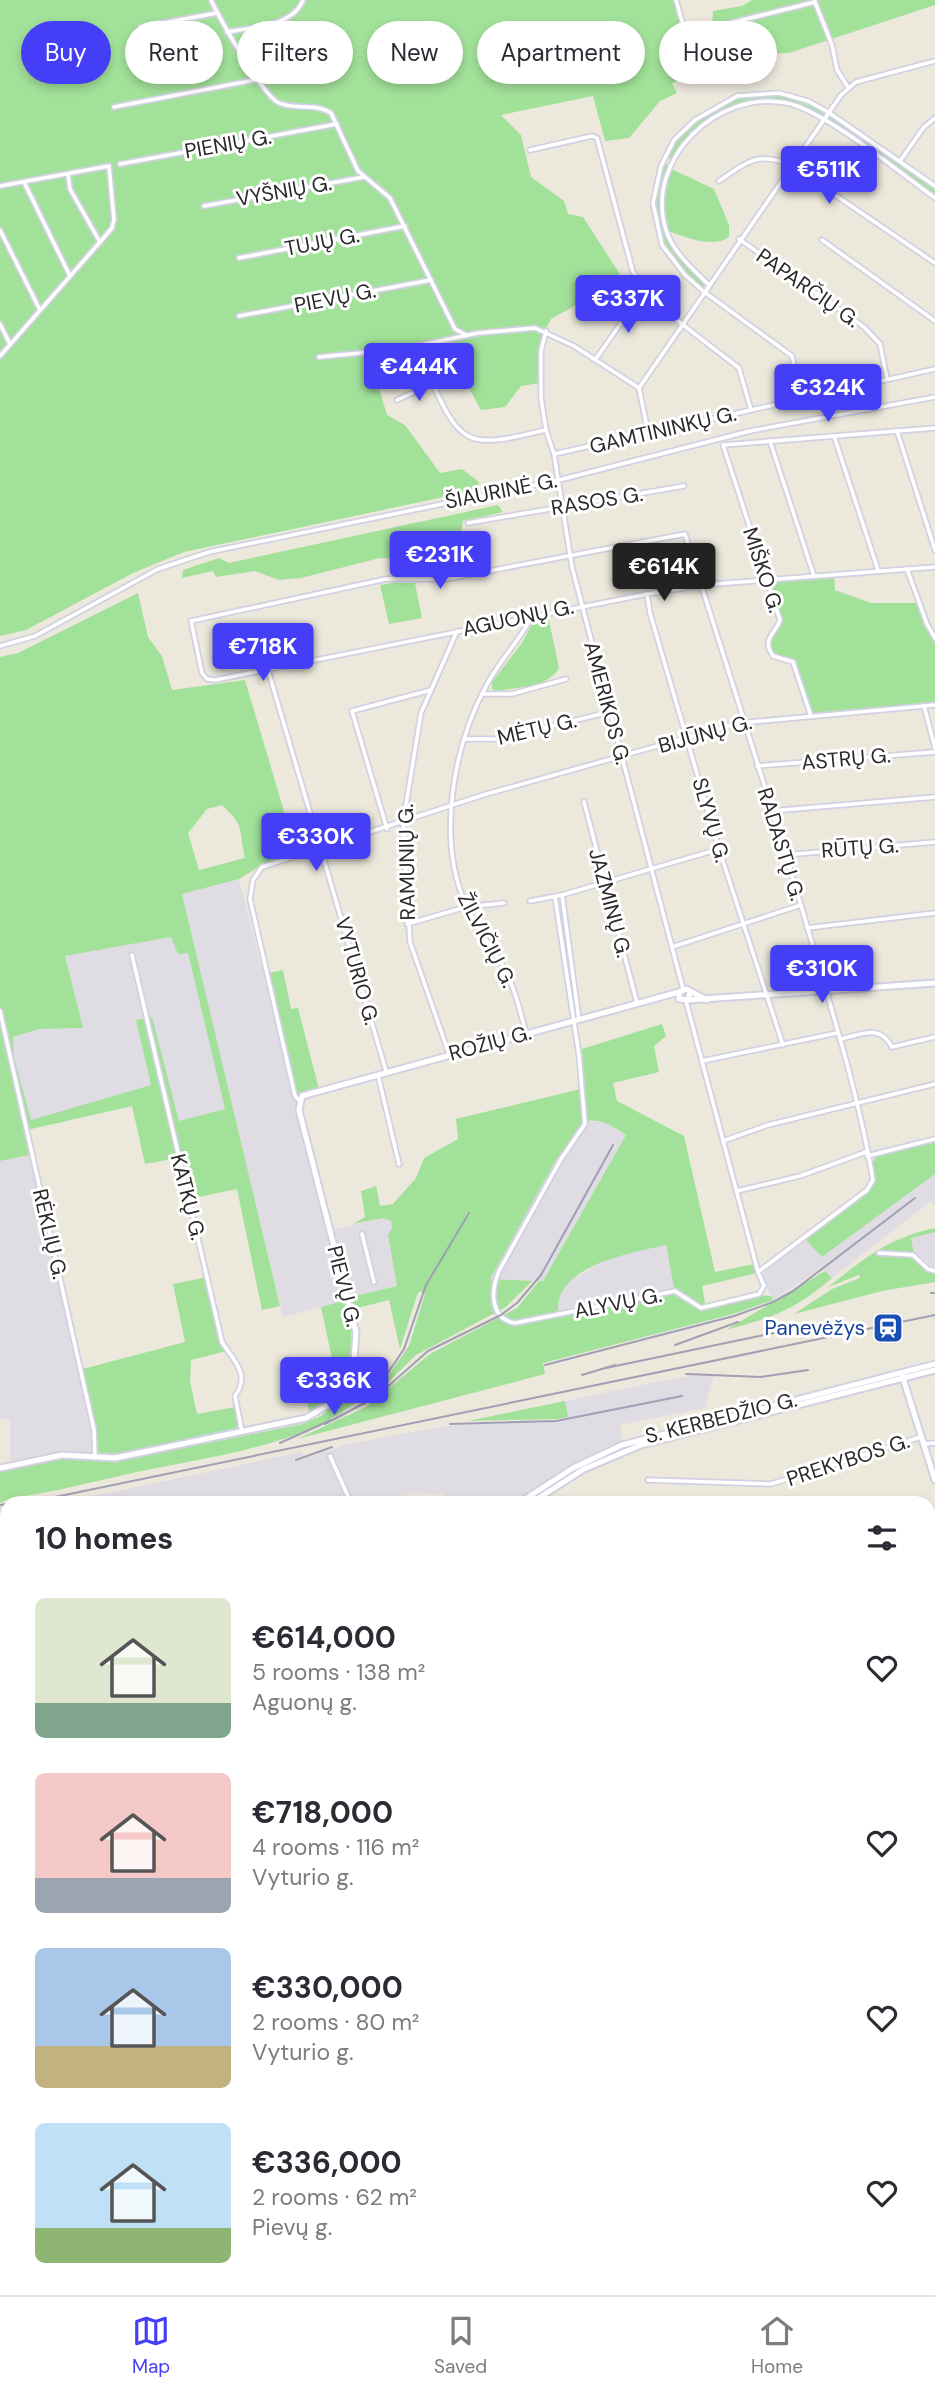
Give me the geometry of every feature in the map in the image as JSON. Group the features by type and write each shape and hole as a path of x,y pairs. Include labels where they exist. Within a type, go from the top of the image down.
{"street":[{"path":"211,0 237,46"},
{"path":"227,32 280,21 291,16 303,0"},
{"path":"676,0 684,28 690,33 815,1 832,45 837,70 848,87"},
{"path":"174,21 217,13"},
{"path":"648,432 639,388 828,112 848,87 863,80 935,61"},
{"path":"114,107 237,83"},
{"path":"264,84 277,102 325,110 337,124 353,163 364,177 388,193 455,329 466,335"},
{"path":"802,399 792,356 703,291 685,275 662,245 653,203 663,159 684,129 737,96 779,93 828,112 935,186"},
{"path":"708,284 675,248 666,230 662,204 672,163 690,136 739,104 763,101 788,104 823,120 935,198"},
{"path":"900,161 924,127 935,118"},
{"name":"PIENIŲ G.","path":"120,164 337,124"},
{"path":"530,150 593,136 599,142 626,254 633,272 650,297 681,325 739,368 751,410"},
{"path":"719,181 757,158 775,158 791,165 935,263"},
{"path":"663,159 672,163"},
{"path":"0,186 109,166 114,220 100,242 0,356"},
{"path":"68,173 70,189 100,242"},
{"name":"VYŠNIŲ G.","path":"204,206 364,177"},
{"path":"24,182 71,276"},
{"name":"TUJŲ G.","path":"239,258 405,226"},
{"path":"0,230 40,310"},
{"name":"PAPARČIŲ G.","path":"739,239 864,327 880,344 887,379"},
{"path":"822,240 935,320"},
{"name":"PIEVŲ G.","path":"239,316 431,280"},
{"path":"595,360 631,309 650,297"},
{"path":"0,324 10,344"},
{"path":"319,357 403,349 466,335 525,327 545,331 639,388"},
{"name":"AMERIKOS G.","path":"545,331 541,351 541,398 559,480 580,605 684,991"},
{"name":"GAMTININKŲ G.","path":"554,454 935,369"},
{"path":"426,371 448,418 460,431 483,443 546,430"},
{"path":"397,400 432,384"},
{"name":"ŠIAURINĖ G.","path":"0,646 35,636 158,569 194,556 559,480 750,431 935,397"},
{"path":"814,576 770,441 935,428"},
{"path":"897,431 935,550"},
{"path":"834,436 878,571"},
{"name":"MIŠKO G.","path":"770,441 723,445 780,620 767,638 768,647 773,656 793,662 811,716"},
{"name":"RASOS G.","path":"468,523 684,486"},
{"name":"RADASTŲ G.","path":"570,555 685,534 827,992 867,1154"},
{"name":"AGUONŲ G.","path":"570,555 446,579 386,579 191,621 202,673 207,679 215,680 580,605 702,585 935,567"},
{"path":"907,569 927,624 935,638"},
{"name":"SLYVŲ G.","path":"647,594 650,613 719,849 783,1045"},
{"name":"ŽILVIČIŲ G.","path":"526,1033 513,986 466,907 452,854 456,772 465,739 482,694 533,615"},
{"name":"RAMUNIŲ G.","path":"449,1054 413,952 407,924 403,823 421,713 457,631"},
{"name":"VYTURIO G.","path":"268,670 386,1071"},
{"path":"482,694 512,694 566,679"},
{"path":"387,829 352,710 431,690"},
{"name":"BIJŪNŲ G.","path":"299,1100 295,1097 250,890 262,867 387,829 453,805 744,722 935,705"},
{"path":"924,706 935,750"},
{"name":"MĖTŲ G.","path":"465,739 499,739 610,712"},
{"name":"ASTRŲ G.","path":"757,766 935,750"},
{"path":"771,811 935,797"},
{"name":"JAZMINŲ G.","path":"584,802 638,1004"},
{"name":"RŪTŲ G.","path":"785,855 935,842"},
{"path":"530,901 555,897 719,849"},
{"path":"562,895 575,1021"},
{"path":"555,897 575,1021"},
{"path":"407,924 466,907 504,903"},
{"path":"672,947 801,905"},
{"path":"807,928 935,913"},
{"name":"KATKŲ G.","path":"132,955 222,1342 240,1371 241,1384 234,1396 242,1432"},
{"name":"ROŽIŲ G.","path":"662,998 707,1000 935,983"},
{"path":"684,991 685,1001"},
{"path":"684,991 758,1272 870,1187 873,1177 867,1154"},
{"name":"ROŽIŲ G.","path":"299,1100 306,1093 318,1089 684,991 707,1000"},
{"name":"RĖKLIŲ G.","path":"0,1011 92,1420 95,1458"},
{"name":"ALYVŲ G.","path":"575,1021 585,1125 561,1159 494,1283 494,1302 501,1315 515,1323 675,1291 701,1308 706,1308 760,1294 764,1286 758,1272"},
{"path":"840,1039 879,1031 887,1035 892,1047 899,1047 935,1037"},
{"path":"702,1061 838,1033"},
{"path":"377,1073 399,1164"},
{"path":"723,1141 768,1125 935,1084"},
{"name":"PIEVŲ G.","path":"0,1468 62,1455 116,1458 306,1418 324,1408 341,1393 355,1356 355,1323 302,1122 299,1100"},
{"path":"737,1191 800,1176 867,1154 935,1139"},
{"path":"362,1234 374,1282"},
{"path":"879,1253 913,1255 935,1272"},
{"name":"S. KERBEDŽIO G.","path":"903,1376 935,1364"},
{"name":"S. KERBEDŽIO G.","path":"531,1496 602,1453 640,1439 935,1370"},
{"path":"903,1376 935,1480"},
{"name":"S. KERBEDŽIO G.","path":"546,1496 584,1469 626,1450 726,1420"},
{"name":"PREKYBOS G.","path":"648,1480 771,1484 921,1437"},
{"path":"923,1444 935,1443"},
{"path":"330,1456 348,1496"}],"shaded area":[{"path":"239,879 328,1231 383,1218 391,1221 392,1228 388,1235 397,1287 283,1317 182,894"},
{"path":"171,937 188,953 225,1109 179,1121 152,1018 136,1020 151,1085 31,1120 14,1057 13,1037 39,1029 82,1028 65,956"},
{"path":"589,1120 610,1124 626,1135 543,1281 489,1280 557,1158 576,1136 582,1122"},
{"path":"29,1155 92,1427 93,1455 65,1450 10,1461 10,1419 0,1419 0,1161"},
{"path":"935,1174 935,1206 931,1201 832,1278 822,1267 773,1300 762,1278 765,1270 806,1240 822,1257"},
{"path":"935,1232 935,1270 919,1255 914,1254 911,1237"},
{"path":"665,1245 676,1293 559,1317 556,1304 565,1284 611,1257"},
{"path":"714,1375 705,1408 620,1425 622,1442 586,1458 522,1496 411,1493 396,1496 93,1496 302,1452 303,1457 293,1462 348,1444 445,1426 568,1420 565,1401 681,1377"}],"green space":[{"path":"0,0 673,0 679,21 659,21 659,84 672,84 677,93 660,101 629,138 605,141 593,96 501,115 521,135 531,177 564,201 568,214 583,217 623,279 551,319 540,340 539,383 521,386 505,407 481,410 466,383 457,354 416,366 379,388 387,415 405,425 440,473 462,469 479,482 477,490 184,552 133,573 26,630 0,636"},
{"path":"752,0 935,0 935,5 789,53 777,53 777,21 712,21 713,11 742,6"},
{"path":"778,94 823,111 824,115 788,102 771,100 738,105 706,121 682,144 673,159 667,158 684,130 739,96"},
{"path":"831,115 935,188 935,196 827,120"},
{"path":"668,164 669,168 714,189 729,225 729,237 715,242 698,241 666,230 674,249 705,283 703,288 676,264 661,234 656,201 662,165"},
{"path":"498,505 503,512 463,521 461,533 467,569 438,573 431,562 380,558 301,578 279,580 255,571 216,577 213,571 182,578 183,570 219,558 229,563"},
{"path":"834,577 835,590 871,603 916,603 935,644 935,703 812,714 794,659 777,655 771,650 771,635 782,620 770,582"},
{"path":"415,583 422,618 389,624 380,585"},
{"path":"138,593 148,637 162,656 172,690 245,680 297,855 262,865 239,879 182,894 280,1306 262,1310 237,1189 189,1199 178,1158 145,1164 132,1106 27,1130 29,1155 0,1161 0,657 18,653","holes":["222,805 238,824 245,858 199,870 188,833 207,809","171,937 178,954 188,953 225,1109 179,1121 152,1017 136,1020 151,1085 31,1120 14,1057 13,1037 39,1029 83,1028 65,956"]},
{"path":"548,616 559,668 554,675 540,683 496,691 492,689 492,682 522,643 535,618"},
{"path":"283,970 291,1009 298,1008 319,1089 306,1093 299,1110 264,974"},
{"path":"662,1024 666,1036 654,1046 659,1072 613,1083 617,1101 684,1136 715,1272 754,1264 757,1273 702,1286 706,1309 760,1295 771,1296 773,1300 733,1314 543,1363 545,1374 297,1439 366,1407 430,1354 517,1308 539,1281 543,1281 626,1135 605,1123 582,1122 576,1136 557,1158 490,1279 532,1281 506,1307 416,1355 373,1397 409,1346 425,1294 420,1291 417,1295 400,1349 389,1300 354,1309 351,1297 397,1286 388,1235 392,1228 391,1221 383,1218 353,1224 365,1217 361,1191 376,1186 380,1206 393,1204 416,1178 424,1158 458,1139 456,1119 585,1088 582,1049","holes":["666,1245 675,1293 559,1317 559,1300 566,1286 579,1274 613,1258"]},
{"path":"935,1142 935,1174 822,1257 806,1240 871,1189 875,1179 872,1164 876,1157"},
{"path":"935,1228 935,1232 911,1238 914,1254 935,1270 935,1282 882,1291 794,1314 832,1289 860,1278 859,1275 828,1287 878,1250 918,1232"},
{"path":"825,1271 832,1278 794,1306 770,1317 726,1330"},
{"path":"207,1277 222,1342 227,1351 191,1360 190,1381 197,1414 236,1407 241,1428 115,1455 93,1455 92,1427 79,1370 185,1342 173,1284"},
{"path":"346,1300 352,1348 347,1370 333,1395 310,1413 304,1391 337,1382 321,1307"},
{"path":"358,1360 370,1366 374,1378 379,1380 357,1402 300,1433 233,1453 58,1490 22,1496 0,1496 0,1471 61,1458 112,1462 303,1424 321,1416 345,1395"},
{"path":"565,1401 568,1417 468,1421"}],"railway":[{"path":"325,1424 376,1397 428,1351 501,1315 517,1303 541,1275 613,1145"},
{"path":"545,1365 734,1316 773,1302 793,1291 915,1198"},
{"path":"381,1383 404,1349 426,1285 469,1213"},
{"path":"60,1496 935,1315"},
{"path":"675,1345 738,1322"},
{"path":"606,1368 812,1325"},
{"path":"582,1375 615,1365"},
{"path":"686,1374 761,1377 808,1370"},
{"path":"450,1424 556,1421 682,1396"},
{"path":"280,1443 331,1420"},
{"path":"296,1460 332,1447"}],"place":[{"name":"Panevėžys","path":"888,1328"}]}
